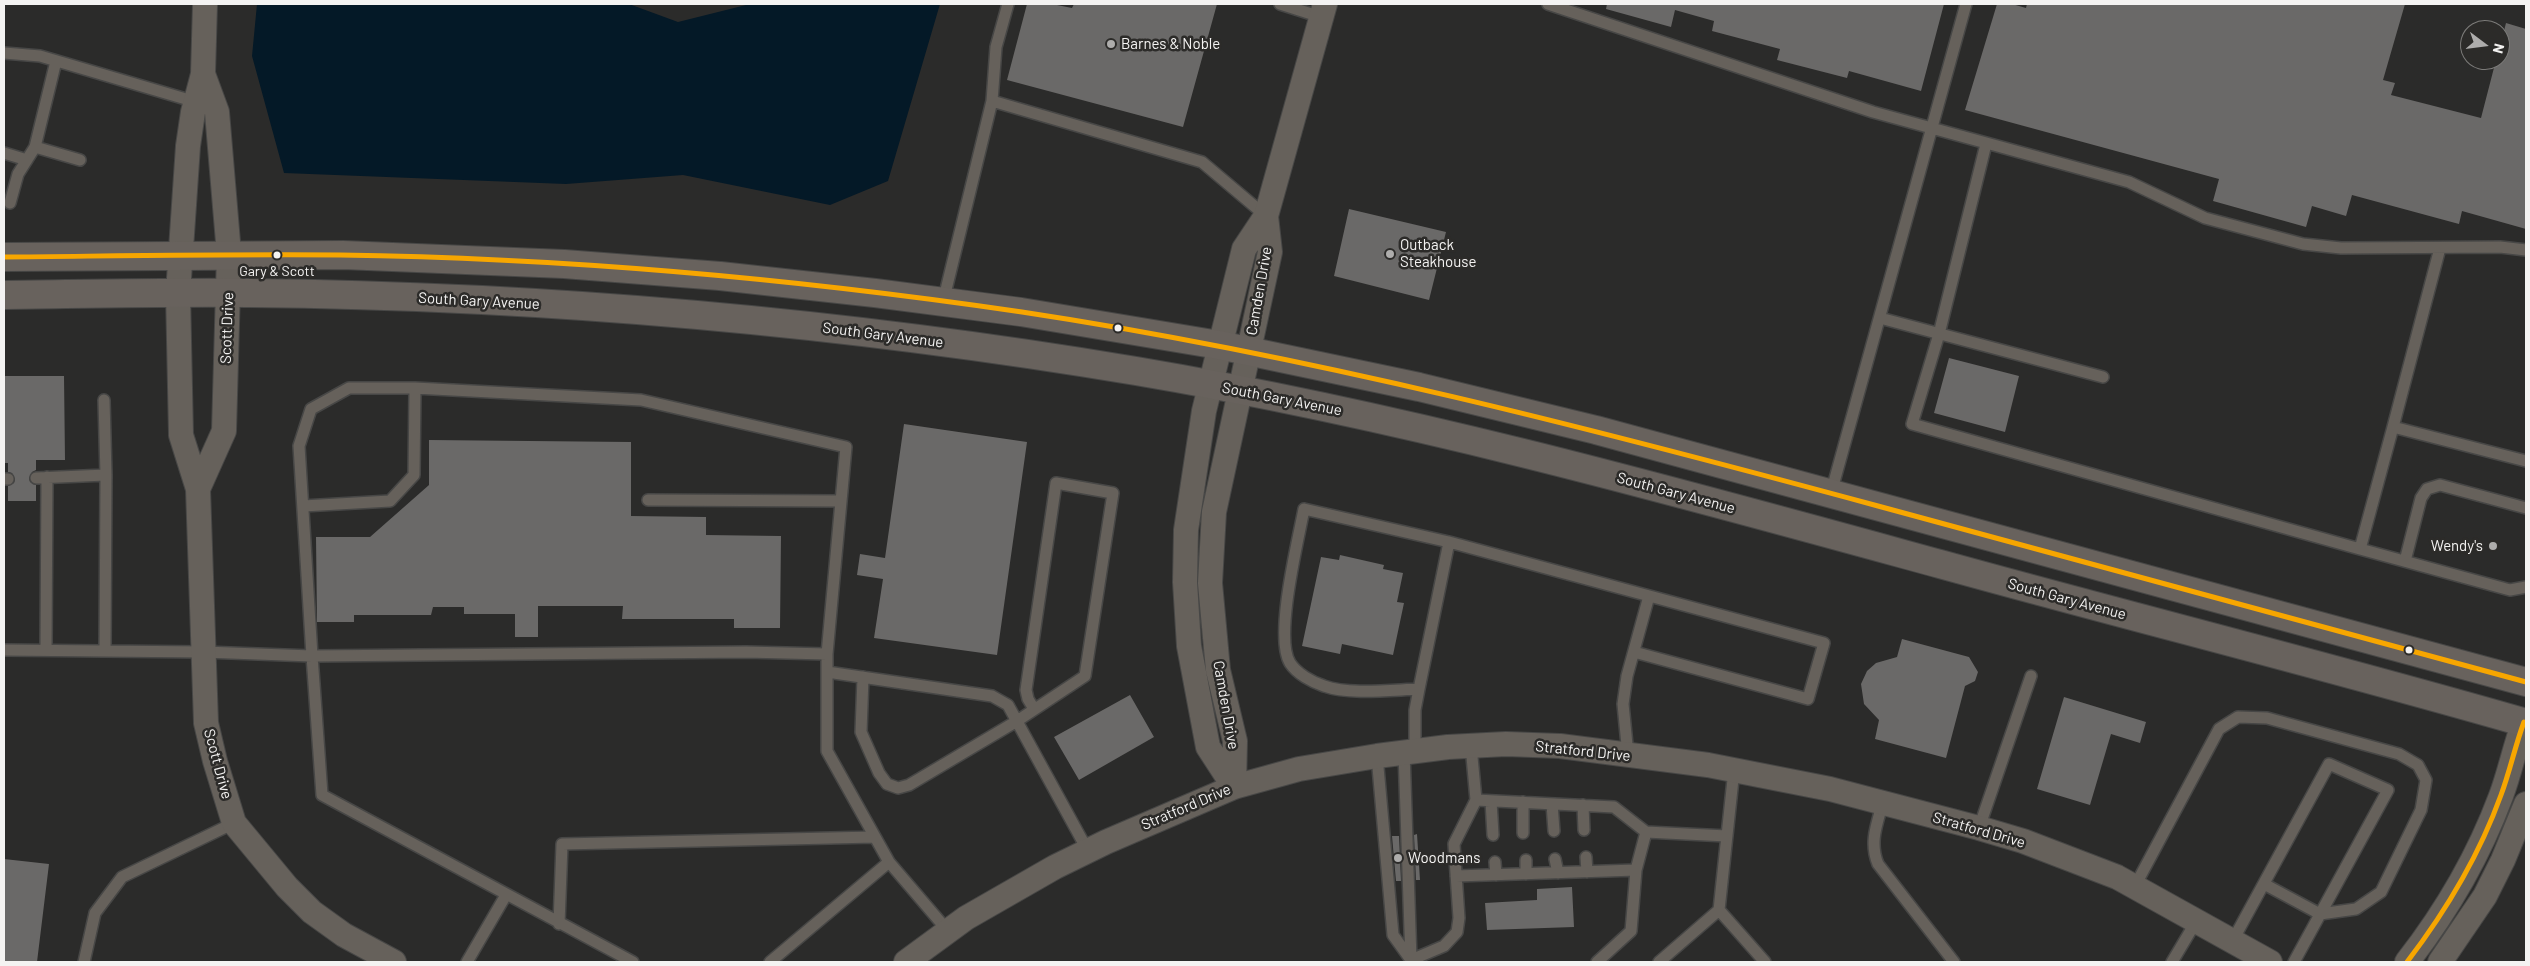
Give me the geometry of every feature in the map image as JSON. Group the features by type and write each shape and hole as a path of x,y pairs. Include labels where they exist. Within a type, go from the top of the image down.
{"main road":[{"path":"4,258 229,254 343,255 564,264 720,276 943,302 1219,345 1552,419 2526,682"},
{"name":"South Gary Avenue","path":"4,295 228,293 488,300 718,316 945,342 1210,384 1394,422 1544,457 2526,721"}],"street":[{"name":"Scott Drive","path":"204,4 203,74 188,146 178,293 181,435 198,489 206,723 215,761 234,823 288,887 312,912 344,935 394,962"},
{"name":"Camden Drive","path":"1234,787 1208,747 1188,646 1185,582 1186,530 1210,384 1244,249 1266,216 1323,10"},
{"name":"Scott Drive","path":"198,489 224,431 229,254 218,112 203,74"},
{"name":"Camden Drive","path":"1234,787 1235,741 1218,670 1210,583 1214,512 1270,252 1266,216"},
{"path":"2407,962 2456,890 2480,844 2501,795 2526,721"},
{"name":"Stratford Drive","path":"906,962 966,918 1055,867 1234,787 1299,769 1377,756 1506,744 1560,746 1734,770 1883,802 1979,828 2023,841 2117,877 2270,962"},
{"path":"2440,962 2485,896 2526,804"}],"lane":[{"path":"943,302 992,101 996,47 1008,4"},
{"path":"1280,4 1323,10"},
{"path":"1548,4 1873,112 2129,182 2205,218 2303,244 2341,248 2500,247 2526,250"},
{"path":"1831,493 1966,4"},
{"path":"4,53 40,56 196,102"},
{"path":"10,203 18,174 35,147 56,61"},
{"path":"992,101 1202,162 1266,216"},
{"path":"1986,144 1939,334 1912,424 2360,550 2510,590 2526,587"},
{"path":"35,147 80,160"},
{"path":"4,153 27,160"},
{"path":"2360,550 2440,248"},
{"path":"1880,318 2103,377"},
{"path":"633,962 559,924 322,795 299,446 311,409 350,388 415,388 641,400 846,447 827,654 827,751 889,862 948,931"},
{"path":"303,506 390,502 414,475 415,388"},
{"path":"104,400 106,476 105,651"},
{"path":"2393,427 2526,461"},
{"path":"46,650 42,478 106,476"},
{"path":"863,678 861,732 879,773 888,784 898,788 909,785 1017,721 1085,676 1112,493 1056,484 1026,690 1028,699 1034,709"},
{"path":"2405,562 2421,498 2427,489 2440,485 2526,508"},
{"path":"648,500 841,501"},
{"path":"1419,689 1381,690 1325,686 1297,672 1289,662 1285,651 1286,598 1304,509 1449,542 1824,643 1808,699 1634,652"},
{"path":"1412,961 1410,752 1415,710 1449,542"},
{"path":"1628,755 1623,704 1649,596"},
{"path":"4,650 204,652 312,656 737,652 827,654"},
{"path":"827,672 992,696 1008,705 1088,851"},
{"path":"1979,828 2031,676"},
{"path":"2135,886 2219,729 2238,717 2267,718 2399,754 2418,765 2426,780 2421,810 2381,892 2356,909 2320,914 2264,884"},
{"path":"1412,961 1444,946 1457,932 1459,918 1454,844 1476,800 1472,746"},
{"path":"1377,756 1393,935 1412,961"},
{"path":"2233,940 2329,764 2388,790 2294,962"},
{"path":"1659,962 1719,910 1734,770"},
{"path":"1476,800 1614,807 1646,832 1727,836"},
{"path":"1491,801 1493,835"},
{"path":"1522,802 1523,833"},
{"path":"1883,802 1873,838 1872,850 1878,864 1949,961"},
{"path":"1552,804 1554,831"},
{"path":"1583,805 1584,830"},
{"path":"84,962 95,913 122,878 234,823"},
{"path":"1597,962 1631,931 1636,870 1646,832"},
{"path":"559,924 562,844 876,837"},
{"path":"1586,857 1587,872"},
{"path":"1555,859 1558,873"},
{"path":"1526,860 1526,874"},
{"path":"770,962 889,862"},
{"path":"1495,862 1496,875"},
{"path":"1456,876 1636,870"},
{"path":"468,962 506,895"},
{"path":"1719,910 1766,962"},
{"path":"2172,962 2197,920"}],"water":[{"path":"257,4 629,4 678,22 750,4 940,4 888,181 830,205 683,175 566,184 284,173 252,56"}],"building":[{"name":"Barnes & Noble","path":"1027,4 1052,4 1072,8 1074,4 1217,4 1183,127 1007,80"},
{"path":"1607,4 1944,4 1921,91 1849,71 1847,78 1777,60 1780,49 1712,31 1714,21 1675,10 1671,27 1606,9"},
{"path":"1997,4 2012,4 2026,8 2027,4 2405,4 2383,80 2395,83 2391,95 2481,118 2493,70 2510,70 2510,24 2526,29 2526,229 2462,211 2459,224 2352,195 2346,216 2312,206 2306,227 2213,201 2219,179 1965,110"},
{"name":"Outback Steakhouse","path":"1349,209 1446,232 1429,300 1334,276"},
{"path":"1949,358 2019,376 2005,432 1934,413"},
{"path":"4,376 64,376 65,460 36,460 36,470 32,472 29,478 30,482 36,485 36,501 8,501 8,486 14,483 15,479 12,473 8,472 8,463 4,463"},
{"path":"904,424 1027,442 997,655 874,638 883,579 857,575 860,554 885,558"},
{"path":"429,440 631,442 631,516 706,517 706,535 781,536 780,628 734,628 734,619 622,619 623,606 538,606 538,637 515,637 515,614 464,614 464,607 433,607 431,615 354,615 354,622 317,622 316,537 370,537 429,485"},
{"path":"1340,555 1384,565 1383,569 1403,573 1397,602 1404,603 1393,655 1342,644 1340,654 1302,646 1321,557 1339,560"},
{"path":"1902,639 1969,657 1978,672 1975,681 1965,686 1946,758 1875,739 1879,720 1864,704 1861,684 1867,671 1876,663 1897,657"},
{"path":"1130,695 1154,737 1079,780 1054,737"},
{"path":"2064,697 2146,722 2140,743 2111,734 2090,805 2037,789"},
{"path":"1417,834 1420,880 1416,880 1414,835"},
{"path":"1392,836 1399,836 1401,881 1396,881"},
{"path":"4,859 49,864 37,962 4,962"},
{"name":"Woodmans","path":"1572,887 1574,927 1487,930 1485,903 1537,900 1537,889"}],"transit line":[{"path":"4,257 340,255 425,257 596,266 767,280 937,300 1131,330 1346,372 1559,422 1772,477 2526,682"},
{"path":"2407,962 2448,903 2483,840 2504,786 2524,722"}],"place":[{"name":"Barnes & Noble","path":"1111,44"},
{"name":"Outback Steakhouse","path":"1390,254"},
{"name":"Gary & Scott","path":"277,255"},
{"name":"Wendy's","path":"2493,546"},
{"name":"Woodmans","path":"1398,858"}]}
